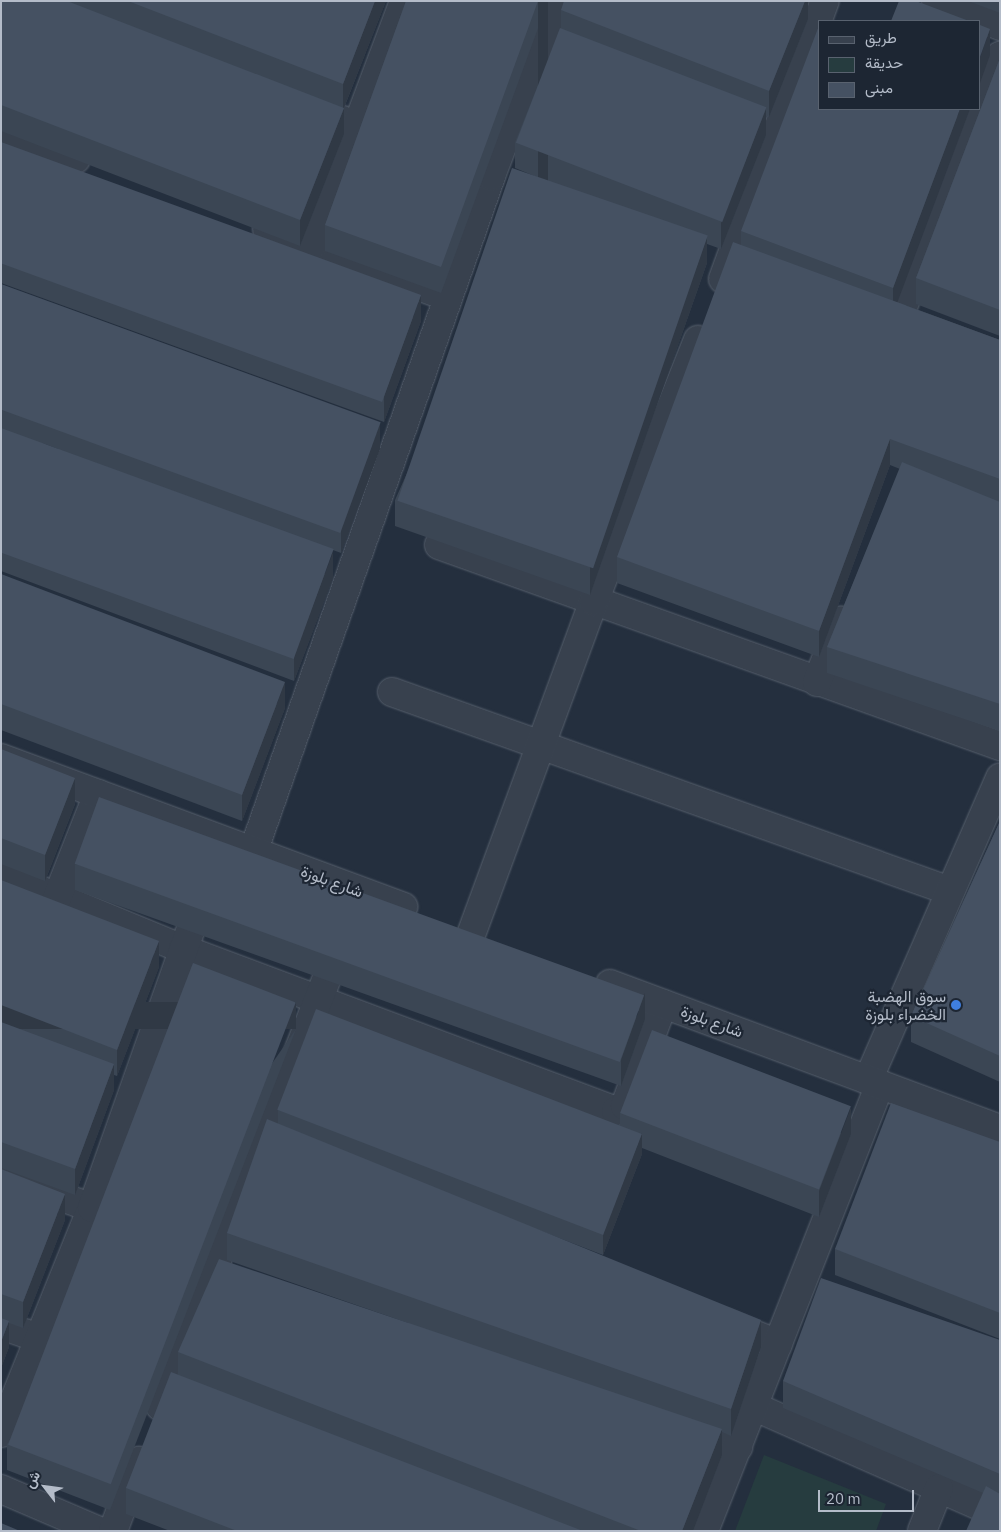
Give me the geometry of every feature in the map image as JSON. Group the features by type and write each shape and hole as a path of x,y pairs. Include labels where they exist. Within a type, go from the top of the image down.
{"street":[{"path":"312,246 404,1"},
{"path":"253,852 490,176 557,1"},
{"path":"818,20 825,1"},
{"path":"936,1 1000,26"},
{"path":"472,932 594,601 729,264 818,20"},
{"path":"542,39 570,49"},
{"path":"981,105 1000,56"},
{"path":"284,97 358,126"},
{"path":"898,320 979,110"},
{"path":"751,119 778,130"},
{"path":"1,131 102,168"},
{"path":"490,176 518,186"},
{"path":"239,219 448,297"},
{"path":"701,253 757,273"},
{"path":"869,311 925,329"},
{"path":"371,432 398,442"},
{"path":"47,442 176,496"},
{"path":"439,545 1000,746"},
{"path":"324,558 352,569"},
{"path":"817,682 850,599"},
{"path":"278,687 306,698"},
{"path":"392,692 947,890"},
{"name":"شارع بلوزة","path":"1,758 499,943"},
{"path":"704,1531 805,1276 874,1082 947,890 1000,778"},
{"path":"58,898 98,794"},
{"path":"216,869 228,842"},
{"path":"1,874 183,949 616,1111 625,1106 663,1004"},
{"path":"355,920 367,894"},
{"path":"1,1433 92,1208 183,949 202,904"},
{"path":"113,1531 264,1134 318,998 338,954"},
{"name":"شارع بلوزة","path":"581,973 1000,1129"},
{"path":"108,1077 135,1087"},
{"path":"264,1134 292,1145"},
{"path":"1,1176 92,1208"},
{"path":"211,1272 239,1282"},
{"path":"805,1276 832,1286"},
{"path":"704,1314 778,1344"},
{"path":"1,1325 38,1338"},
{"path":"166,1388 194,1399"},
{"path":"753,1406 1000,1514"},
{"path":"662,1422 738,1447"},
{"path":"922,1531 939,1488"},
{"path":"1,1489 99,1531"}],"green space":[{"path":"764,1455 886,1504 876,1531 735,1531"}],"building":[{"path":"1,1 67,1 344,108 300,220 1,105"},
{"path":"128,1 375,1 343,84"},
{"path":"406,1 538,1 441,267 325,225"},
{"path":"564,1 805,1 769,91 561,10"},
{"path":"899,1 916,1 966,20 891,20"},
{"path":"981,25 990,29 981,54"},
{"path":"560,28 766,107 722,222 516,143"},
{"path":"818,28 818,110 960,110 893,288 741,231"},
{"path":"1000,58 1000,310 916,278"},
{"path":"1,142 421,295 382,402 1,263"},
{"path":"512,168 708,235 593,568 397,501"},
{"path":"733,242 1000,340 1000,479 890,439 819,631 617,557"},
{"path":"1,284 381,422 340,533 1,410"},
{"path":"1,428 334,549 294,659 1,553"},
{"path":"902,462 1000,502 1000,704 827,647"},
{"path":"1,574 285,682 242,795 1,704"},
{"path":"1,749 75,778 45,855 1,838"},
{"path":"99,797 644,995 620,1062 75,864"},
{"path":"1000,821 1000,1056 911,1016"},
{"path":"1,880 159,941 117,1050 1,1005"},
{"path":"193,963 296,1002 111,1484 8,1445"},
{"path":"316,1009 642,1134 603,1235 277,1110"},
{"path":"1,1022 114,1064 75,1169 1,1142"},
{"path":"652,1030 851,1106 819,1189 620,1113"},
{"path":"891,1103 1000,1142 1000,1313 835,1249"},
{"path":"267,1119 761,1320 731,1409 227,1233"},
{"path":"1,1169 65,1194 23,1302 1,1294"},
{"path":"219,1259 722,1429 682,1531 641,1531 178,1352"},
{"path":"821,1278 1000,1340 1000,1474 783,1381"},
{"path":"1,1318 9,1321 1,1342"},
{"path":"171,1372 583,1531 237,1531 126,1488"},
{"path":"986,1486 1000,1494 1000,1531 966,1531"},
{"path":"1,1523 20,1531 1,1531"}],"place":[{"name":"سوق الهضبة الخضراء بلوزة","path":"956,1005"}]}
